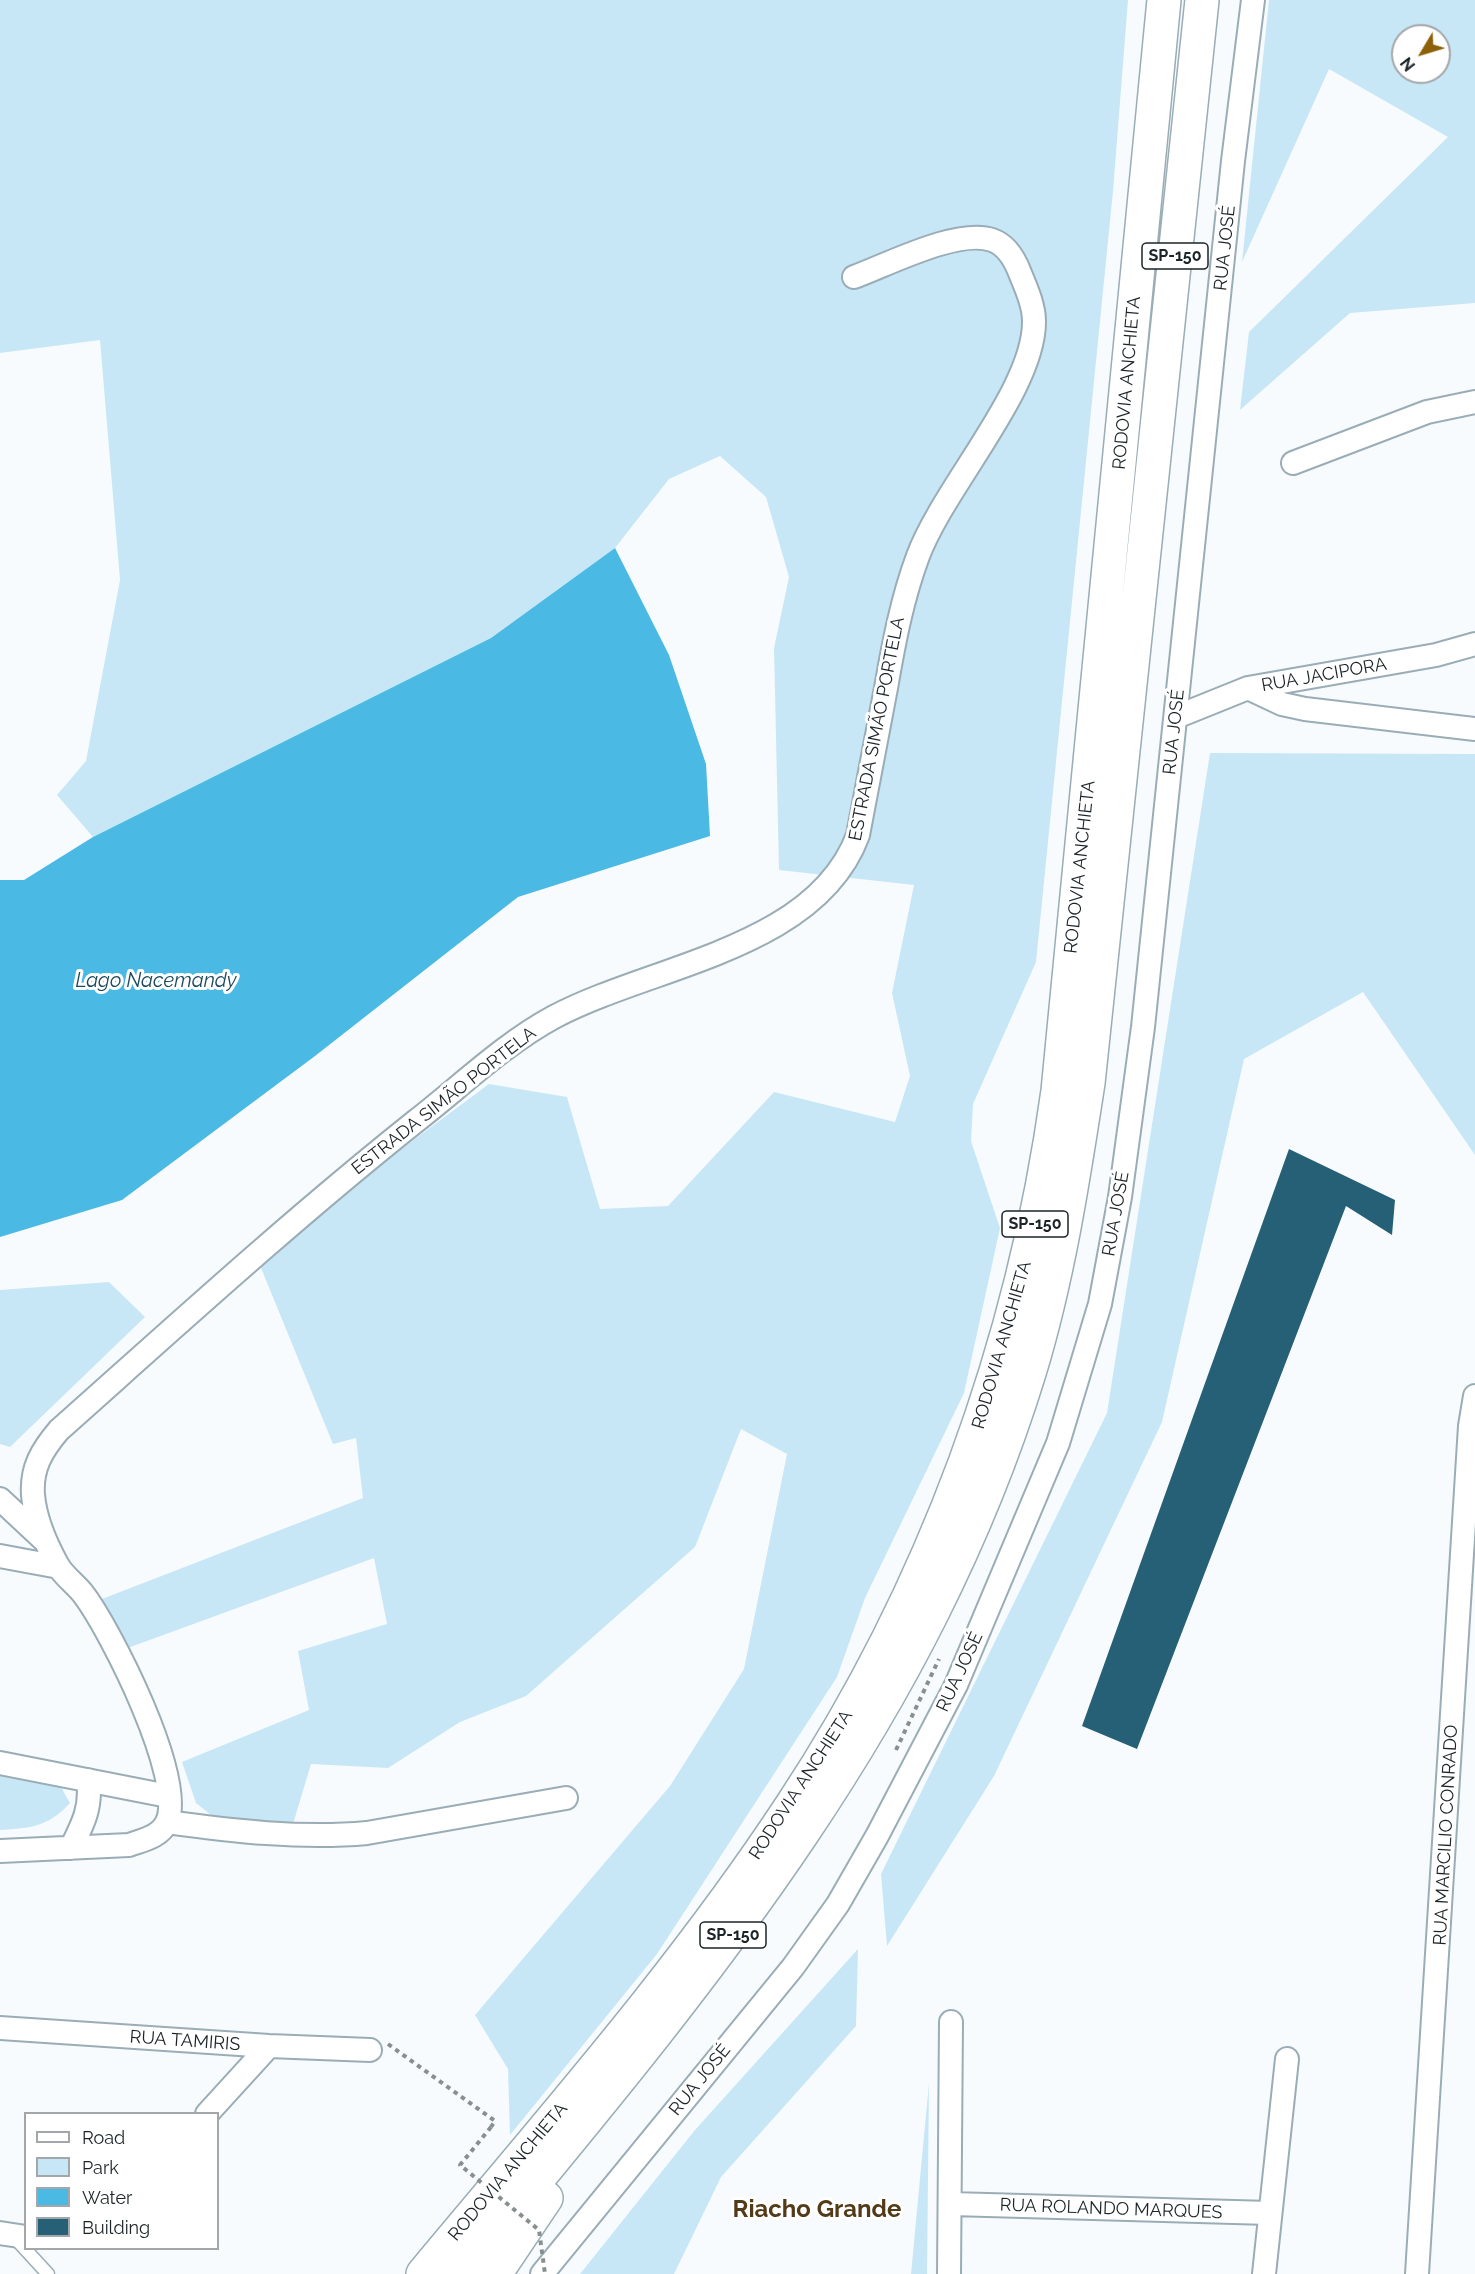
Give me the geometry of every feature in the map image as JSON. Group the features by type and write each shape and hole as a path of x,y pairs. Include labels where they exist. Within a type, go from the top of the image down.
{"highway":[{"name":"RODOVIA ANCHIETA","path":"423,2274 696,1942 793,1804 868,1680 916,1585 984,1415 1026,1264 1046,1175 1058,1090 1164,0"},
{"name":"RODOVIA ANCHIETA","path":"459,2274 632,2066 771,1882 892,1692 941,1598 1009,1431 1030,1370 1070,1201 1088,1083 1202,0"},
{"path":"495,2274 632,2066"}],"street":[{"name":"RUA JOSÉ","path":"543,2274 793,1967 838,1904 877,1836 956,1685 1014,1553 1058,1443 1100,1304 1118,1207 1143,1027 1234,150 1253,0"},
{"name":"ESTRADA SIMÃO PORTELA","path":"167,1822 168,1796 159,1749 145,1711 116,1650 84,1595 58,1567 45,1541 33,1497 33,1472 42,1450 59,1430 326,1192 525,1035 581,1004 780,926 799,912 840,873 858,835 903,597 920,552 945,503 1016,385 1029,353 1034,321 1029,295 1016,264 1005,248 992,240 974,237 950,241 854,277"},
{"path":"1293,463 1427,412 1475,402"},
{"name":"RUA JACIPORA","path":"1176,717 1248,688 1436,655 1475,644"},
{"path":"1248,688 1282,704 1305,709 1475,729"},
{"name":"RUA MARCILIO CONRADO","path":"1417,2274 1468,1582 1470,1426 1475,1396"},
{"path":"0,1499 45,1541"},
{"path":"0,1556 58,1567"},
{"path":"0,1763 168,1796"},
{"path":"71,1848 88,1814 90,1797 88,1780"},
{"path":"0,1851 129,1845 148,1839 159,1832 167,1822 334,1836 367,1833 566,1798"},
{"path":"949,2274 952,2204 951,2022"},
{"name":"RUA TAMIRIS","path":"0,2028 269,2046 370,2050"},
{"path":"209,2112 269,2046"},
{"path":"1264,2274 1287,2059"},
{"name":"RUA ROLANDO MARQUES","path":"952,2204 1269,2213"}],"lane":[{"path":"12,2235 24,2248"},
{"path":"26,2250 48,2274"}],"path":[{"path":"370,2050 390,2043 495,2121 460,2165 539,2230 543,2274"}],"green space":[{"path":"0,0 1128,0 1113,191 1036,962 973,1104 971,1141 1000,1228 964,1393 865,1598 837,1677 657,1954 510,2135 508,2069 475,2015 670,1786 744,1669 787,1454 741,1429 695,1547 526,1696 460,1722 388,1768 311,1764 293,1824 216,1819 196,1803 182,1762 309,1710 298,1651 387,1624 374,1558 125,1649 102,1599 363,1498 356,1438 333,1444 259,1263 287,1234 489,1084 567,1097 600,1209 668,1206 774,1092 895,1122 910,1076 892,993 914,885 779,870 774,648 789,577 766,497 720,456 669,479 615,548 491,638 93,837 57,795 86,761 120,580 100,340 0,353"},
{"path":"1269,0 1475,0 1475,303 1350,313 1240,410 1249,332 1448,137 1329,69 1242,262"},
{"path":"1210,753 1475,754 1475,1155 1363,992 1244,1059 1162,1422 994,1776 887,1946 881,1874 1107,1413"},
{"path":"109,1282 145,1317 10,1447 0,1444 0,1290"},
{"path":"0,1774 61,1787 70,1803 46,1822 0,1830"},
{"path":"858,1949 856,2026 721,2177 674,2274 580,2274 695,2130"},
{"path":"929,2083 927,2274 911,2274"}],"water":[{"name":"Lago Nacemandy","path":"615,548 669,655 706,764 710,836 518,897 315,1056 122,1200 0,1237 0,880 24,880 93,837 491,638"}],"building":[{"path":"1289,1149 1395,1200 1392,1235 1346,1206 1137,1749 1082,1726"}],"district":[{"name":"Riacho Grande","path":"817,2210"}]}
